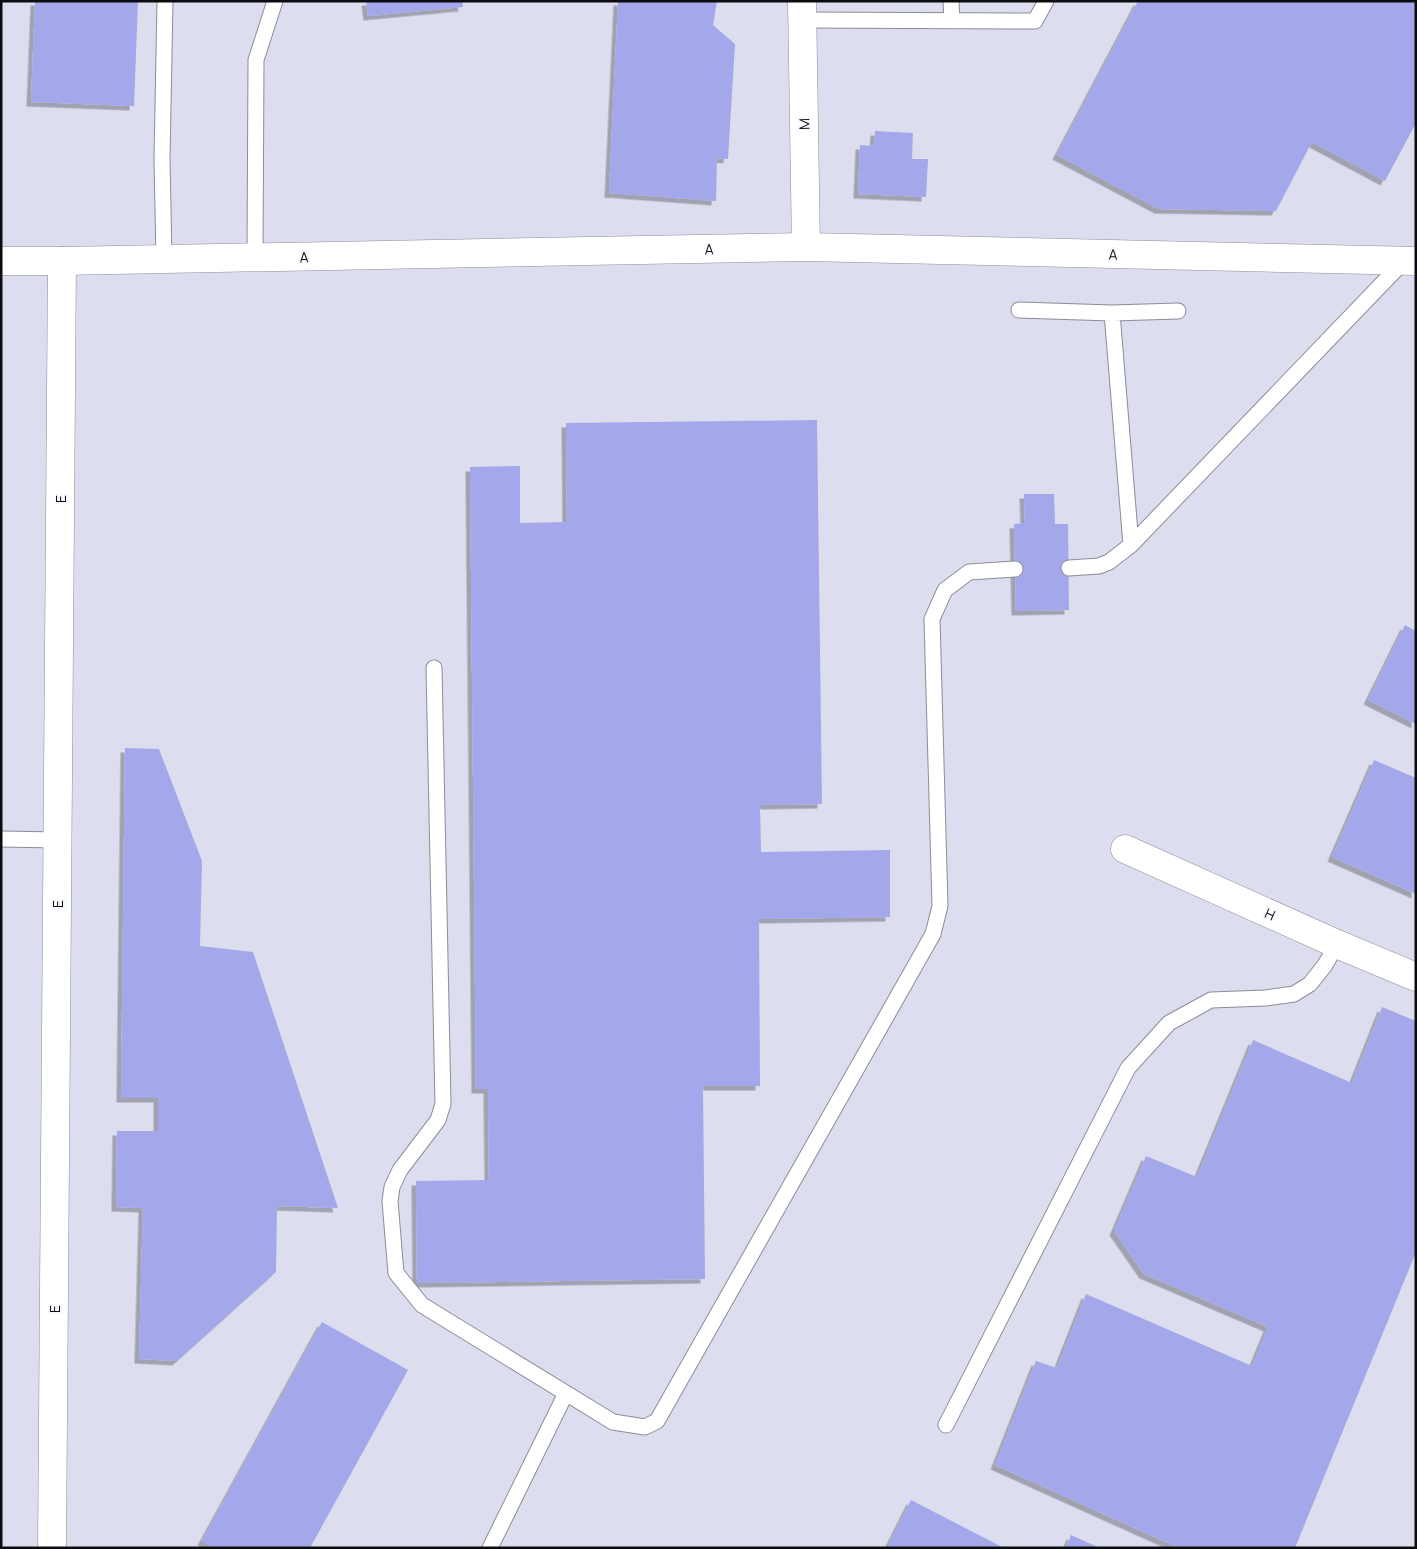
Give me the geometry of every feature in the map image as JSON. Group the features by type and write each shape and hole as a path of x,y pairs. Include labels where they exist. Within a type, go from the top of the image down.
{"street":[{"name":"Μ","path":"802,11 806,248"},
{"name":"Α","path":"1,261 806,248 1410,261"},
{"name":"Ε","path":"52,1548 62,261"},
{"name":"Η","path":"1125,849 1337,944 1416,977"}],"lane":[{"path":"164,259 162,160 165,1"},
{"path":"256,257 256,60 275,1"},
{"path":"951,1 952,21"},
{"path":"802,11 952,21 1036,21 1046,1"},
{"path":"1069,568 1099,566 1109,562 1131,545 1410,261"},
{"path":"1019,310 1112,313 1178,310"},
{"path":"1112,313 1131,545"},
{"path":"434,668 443,1104 438,1120 400,1170 392,1187 390,1201 396,1273 422,1305 612,1422 645,1427 657,1421 933,934 940,906 932,619 945,590 969,572 1015,569"},
{"path":"1,839 58,840"},
{"path":"946,1425 1128,1068 1169,1023 1212,1000 1265,998 1294,994 1310,984 1326,965 1337,944"},
{"path":"490,1548 566,1393"}],"shaded area":[{"path":"1,1 1416,1 1416,1548 1,1548"}],"building":[{"path":"35,1 138,1 134,106 31,102"},
{"path":"366,1 462,1 463,7 368,16"},
{"path":"618,1 717,1 713,25 735,44 728,159 717,158 716,201 609,193"},
{"path":"1138,1 1416,1 1416,123 1385,181 1312,142 1276,211 1159,209 1057,155"},
{"path":"875,131 913,133 912,159 928,159 926,197 858,194 860,145 874,146"},
{"path":"817,420 822,804 760,805 761,852 890,850 890,917 759,919 760,1086 703,1086 705,1279 417,1283 416,1181 489,1180 488,1089 476,1089 470,467 520,466 520,523 567,522 566,423"},
{"path":"1024,494 1054,494 1055,524 1068,524 1069,610 1016,611 1014,524 1025,523"},
{"path":"1405,625 1416,631 1416,724 1368,700"},
{"path":"125,748 159,749 202,861 200,946 253,952 338,1208 277,1206 276,1272 177,1361 139,1359 143,1208 116,1207 117,1131 158,1131 158,1098 121,1098"},
{"path":"1374,760 1416,778 1416,894 1332,857"},
{"path":"1382,1007 1416,1021 1416,1252 1295,1548 1179,1548 995,1465 1036,1361 1057,1368 1086,1294 1252,1366 1268,1327 1144,1274 1114,1231 1146,1156 1197,1177 1253,1040 1352,1083"},
{"path":"322,1322 408,1370 310,1548 215,1548 202,1541"},
{"path":"911,1500 1004,1548 887,1548"},
{"path":"1071,1535 1100,1548 1066,1548"}]}
